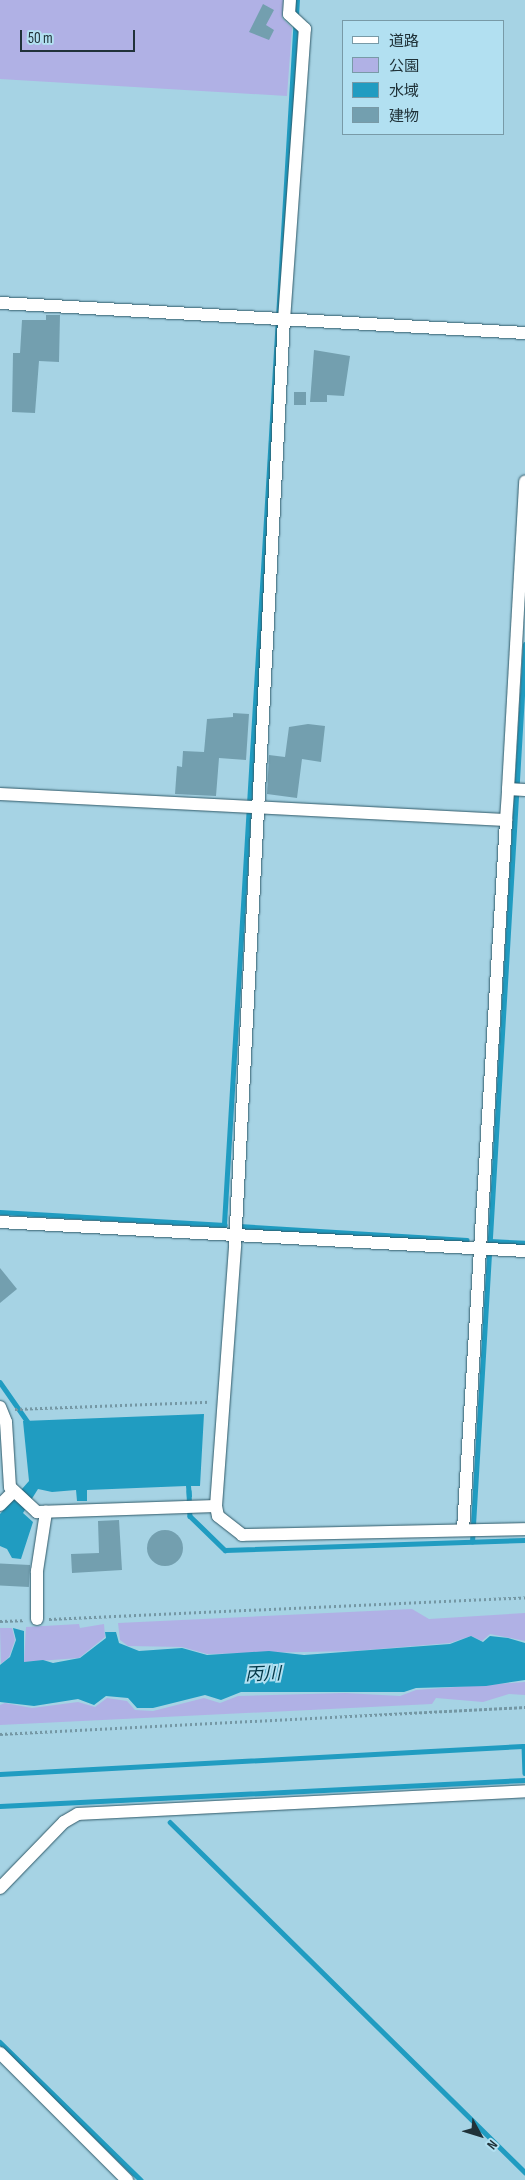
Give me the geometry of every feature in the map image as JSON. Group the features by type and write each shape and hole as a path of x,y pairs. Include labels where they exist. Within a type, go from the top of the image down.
{"street":[{"path":"290,0 289,14 305,29 280,320 251,809 234,1235 216,1506 218,1516 242,1536 525,1529"},
{"path":"0,303 525,333"},
{"path":"470,1530 486,1249 506,820 517,790 525,481"},
{"path":"0,794 251,809 506,820"},
{"path":"0,1222 525,1251"},
{"path":"4,1408 14,1494 28,1507 46,1512 216,1506"},
{"path":"0,1505 14,1494"},
{"path":"37,1619 37,1571 46,1512"},
{"path":"0,1888 64,1822 78,1814 525,1791"},
{"path":"0,2053 128,2180"}],"path":[{"path":"4,1408 224,1401"},
{"path":"0,1620 525,1597"},
{"path":"0,1734 525,1707"}],"green space":[{"path":"0,0 283,0 282,18 292,28 287,96 0,79"},
{"path":"412,1609 429,1619 525,1613 525,1641 490,1634 482,1641 471,1636 450,1643 355,1651 207,1654 182,1647 128,1646 120,1640 118,1623"},
{"path":"79,1624 80,1628 104,1624 105,1637 79,1658 24,1662 26,1627"},
{"path":"0,1628 12,1628 15,1640 9,1657 1,1664"},
{"path":"525,1682 525,1695 509,1694 483,1702 436,1698 432,1704 0,1725 0,1705 5,1703 32,1708 78,1702 95,1707 107,1698 127,1701 135,1710 153,1711 204,1698 220,1703 238,1696 345,1693 400,1696 416,1690"}],"water":[{"path":"204,1414 200,1486 191,1486 192,1497 187,1498 186,1486 87,1490 87,1501 77,1501 76,1490 52,1492 38,1489 23,1513 33,1522 21,1559 12,1558 7,1549 0,1546 0,1514 29,1481 23,1421"},
{"name":"丙川","path":"13,1628 24,1631 24,1662 43,1660 53,1663 80,1658 106,1638 105,1632 116,1632 119,1643 139,1651 182,1648 207,1655 269,1651 304,1655 450,1644 471,1636 483,1642 490,1636 508,1638 525,1643 525,1680 486,1686 416,1688 404,1692 241,1692 221,1700 205,1695 153,1708 137,1708 128,1698 106,1696 94,1705 78,1699 34,1706 0,1702 0,1665 10,1657 16,1640"}],"building":[{"path":"263,4 274,10 266,25 274,30 269,40 249,32"},
{"path":"46,315 60,315 59,362 39,361 35,413 12,412 13,353 20,353 22,320 46,320"},
{"path":"314,350 350,356 344,396 327,395 327,402 310,402"},
{"path":"294,392 306,392 306,405 294,405"},
{"path":"233,713 249,714 246,760 219,758 216,796 175,794 177,766 182,767 183,751 204,752 207,719 233,717"},
{"path":"308,724 325,726 321,762 302,759 297,798 267,794 269,755 285,757 289,727"},
{"path":"0,1268 17,1289 0,1303"},
{"path":"119,1520 122,1570 72,1573 71,1554 99,1553 98,1521"},
{"path":"165,1530 178,1535 183,1548 178,1561 165,1566 152,1561 147,1548 152,1535"},
{"path":"0,1563 30,1565 29,1587 0,1585"}],"waterway":[{"path":"224,1224 297,0"},
{"path":"472,1542 525,645"},
{"path":"0,1212 225,1225"},
{"path":"239,1226 467,1240"},
{"path":"490,1241 525,1243"},
{"path":"0,1382 30,1425"},
{"path":"189,1491 190,1516 225,1550 525,1540"},
{"path":"0,1774 522,1746"},
{"path":"524,1746 525,1773"},
{"path":"0,1806 525,1780"},
{"path":"170,1822 525,2172"},
{"path":"0,2042 141,2180"}]}
